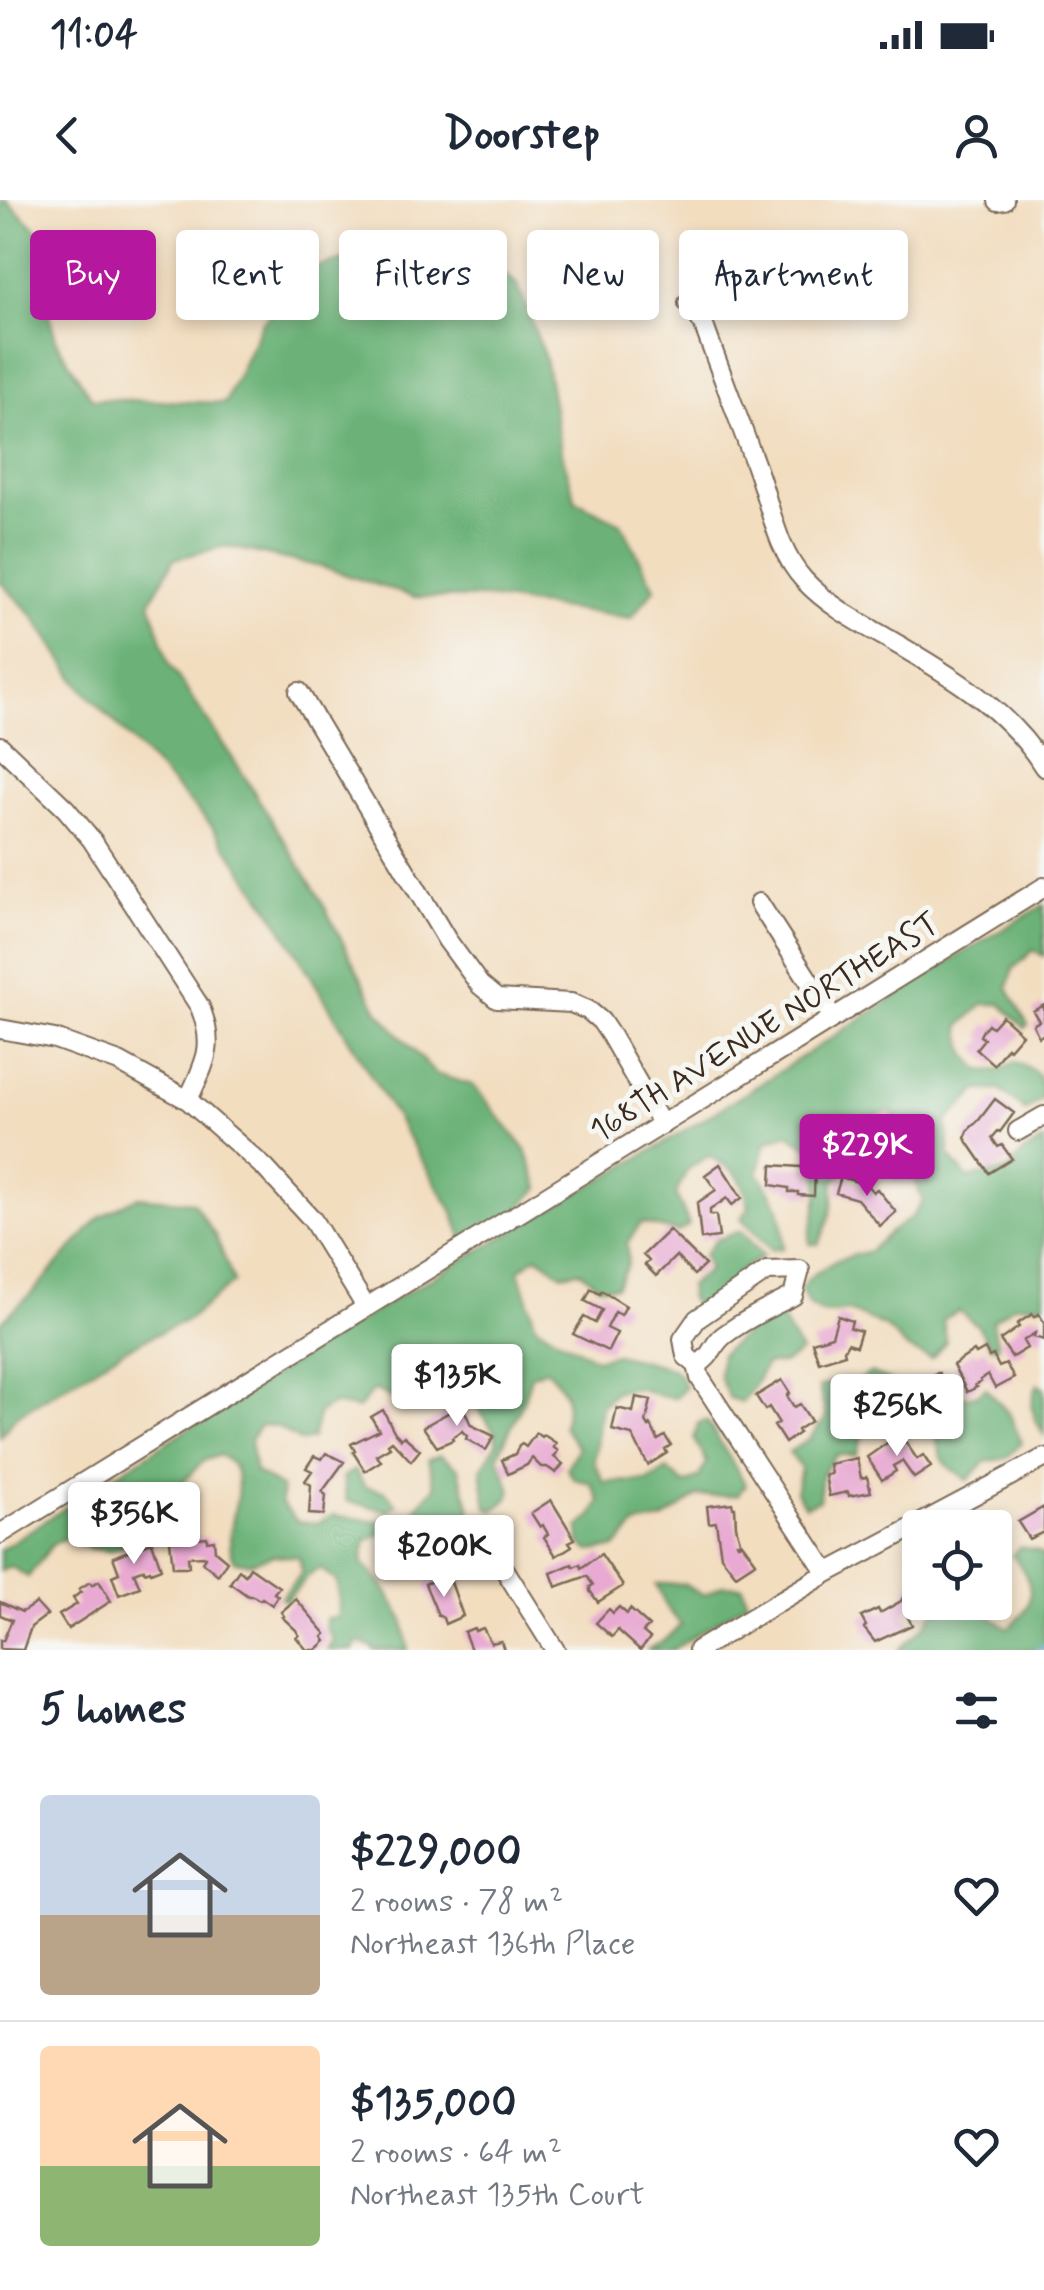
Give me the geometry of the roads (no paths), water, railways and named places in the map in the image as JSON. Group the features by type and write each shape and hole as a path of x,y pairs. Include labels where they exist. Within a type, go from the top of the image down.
{"street":[{"path":"701,320 778,537 800,576 820,596 981,699 1008,721 1044,767"},
{"path":"299,692 447,940 480,985 497,998 571,1003 588,1010 611,1036 662,1125"},
{"path":"0,746 66,809 92,840 200,1007 210,1040 207,1057 188,1100"},
{"name":"168TH AVENUE NORTHEAST","path":"0,1534 1044,887"},
{"path":"759,903 833,1018"},
{"path":"0,1029 54,1039 119,1062 188,1100 265,1168 312,1219 366,1307"},
{"path":"1018,1130 1044,1116"},
{"path":"697,1365 708,1358 718,1339 793,1296 800,1270 768,1270 697,1318 683,1339 686,1356 697,1365 700,1378 827,1574"},
{"path":"698,1650 827,1574 1044,1458"},
{"path":"484,1538 554,1650"}],"waterway":[{"path":"1038,1650 1044,1645"}]}
